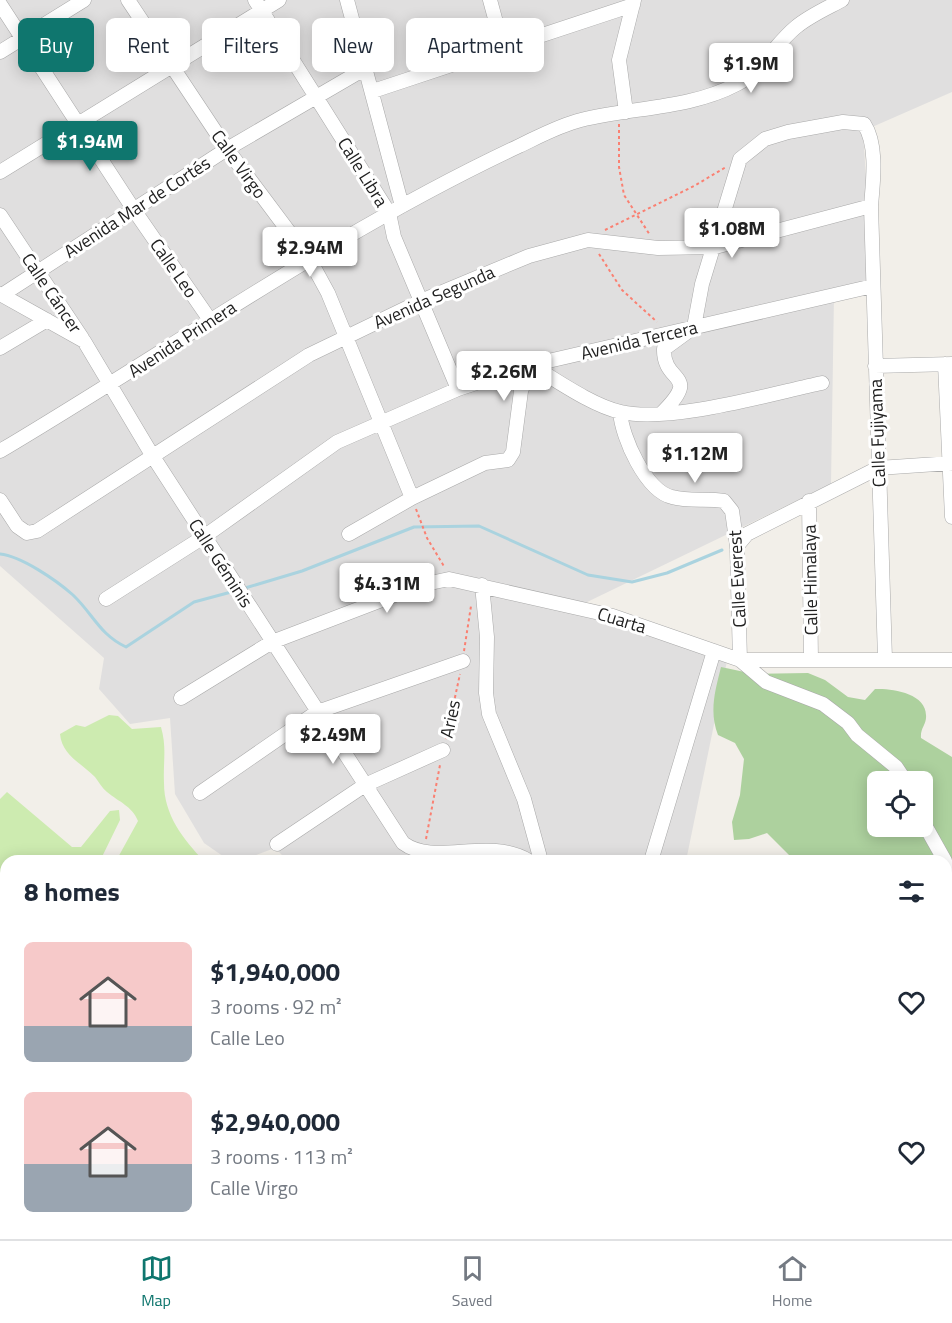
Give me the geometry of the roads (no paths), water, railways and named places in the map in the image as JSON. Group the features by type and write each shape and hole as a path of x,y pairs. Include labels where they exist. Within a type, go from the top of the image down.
{"street":[{"path":"55,18 84,0"},
{"name":"Calle Virgo","path":"128,0 140,18"},
{"path":"190,53 258,5 279,0"},
{"path":"347,0 352,18"},
{"path":"490,0 495,18"},
{"name":"Avenida Primera","path":"0,451 110,386 210,320 395,210 518,147 579,120 677,103 738,84 752,74 796,27 842,0"},
{"path":"544,34 633,3"},
{"path":"626,112 619,60 633,3"},
{"name":"Calle Leo","path":"0,4 18,32"},
{"name":"Calle Libra","path":"258,5 315,96 395,210 394,237 458,389"},
{"path":"0,52 18,41"},
{"name":"Calle Leo","path":"44,72 134,210 210,320"},
{"path":"0,172 163,72"},
{"name":"Calle Virgo","path":"174,72 227,149 310,260 328,293 379,423 412,498"},
{"name":"Avenida Mar de Cortés","path":"1,294 227,149 359,72"},
{"path":"367,72 373,91 395,210"},
{"path":"373,91 430,72"},
{"path":"661,414 679,396 681,389 677,377 663,357 664,350 694,327 702,284 740,159 765,139 828,124 861,122 870,136 873,178 871,206"},
{"name":"Avenida Segunda","path":"0,500 22,531 33,532 309,355 421,301 529,256 588,240 657,248 715,247 871,206"},
{"name":"Calle Fujiyama","path":"871,206 885,659"},
{"name":"Calle Cáncer","path":"0,215 84,342"},
{"name":"Avenida Tercera","path":"106,599 205,536 337,442 458,389 531,365 873,286"},
{"name":"Calle Géminis","path":"1,294 84,342 152,455 403,843 424,853 500,851 512,855"},
{"path":"0,348 47,320"},
{"path":"875,366 949,364 952,517"},
{"path":"349,534 412,498 485,463 508,460 513,452 522,391 531,365 584,396 620,412 661,414 822,383"},
{"name":"Calle Everest","path":"620,412 625,440 633,457 658,491 671,497 724,501 732,512 737,546 740,660"},
{"path":"737,546 747,534 808,501 878,468 951,464"},
{"name":"Calle Himalaya","path":"808,501 811,660"},
{"name":"Cuarta","path":"272,642 421,585 449,579 502,589 613,616 740,660"},
{"path":"482,585 488,637 486,693 489,714 524,799 539,855"},
{"path":"181,698 272,642"},
{"path":"653,855 714,651"},
{"path":"740,660 952,660"},
{"path":"740,660 765,682 823,704 848,723 856,735 899,771"},
{"path":"200,793 317,712 463,662"},
{"path":"277,844 365,785 443,750"},
{"path":"932,837 942,855"}],"waterway":[{"path":"245,588 302,571 414,527 479,526 588,575 632,582 667,573 722,550"},
{"path":"0,554 28,564 57,583 80,602 103,630 126,647 194,602 235,591"}]}
